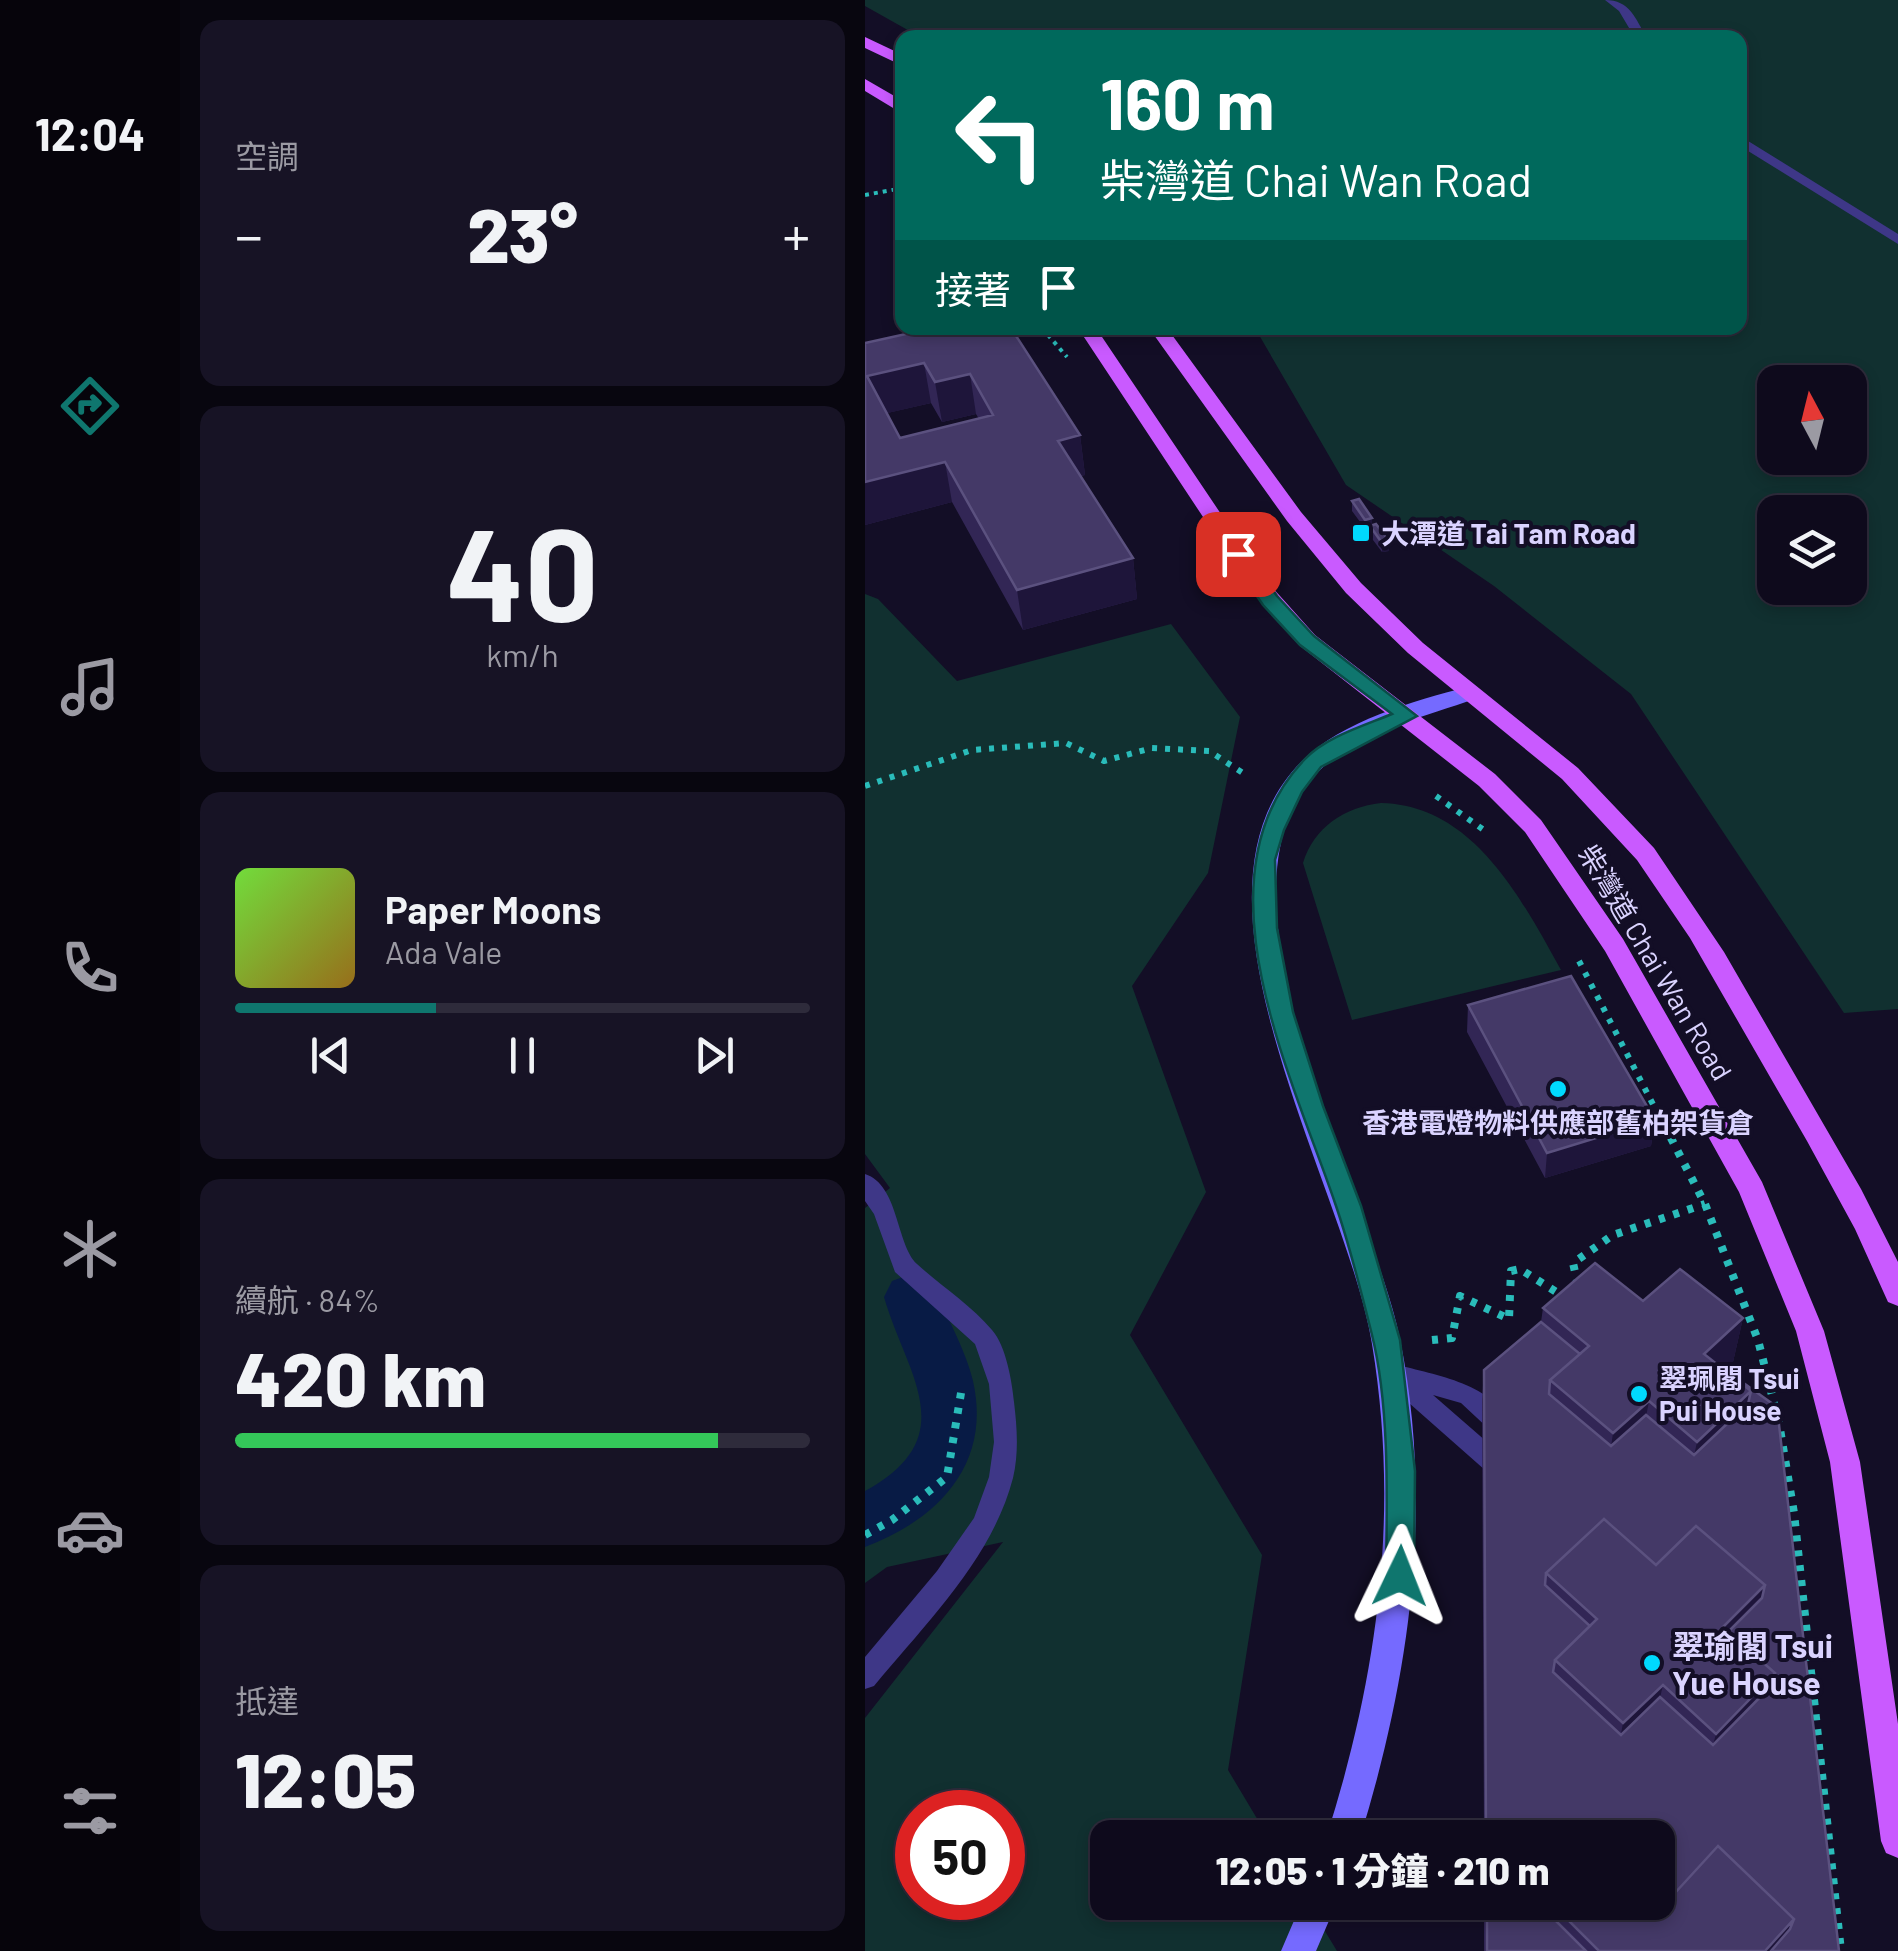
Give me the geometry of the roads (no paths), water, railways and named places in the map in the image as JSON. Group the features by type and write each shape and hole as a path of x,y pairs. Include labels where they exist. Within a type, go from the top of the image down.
{"main road":[{"path":"865,42 895,57"},
{"path":"865,84 895,104"},
{"name":"柴灣道 Chai Wan Road","path":"1092,335 1270,600 1307,640 1487,780 1533,826 1613,945 1752,1190 1789,1271 1824,1378 1845,1462 1898,1841"},
{"name":"柴灣道 Chai Wan Road","path":"1163,335 1338,569 1383,618 1467,694 1548,754 1592,793 1656,868 1836,1166 1898,1294"},
{"path":"1348,1820 1377,1722 1400,1576 1403,1498 1391,1373 1369,1268 1281,1012 1266,928 1264,860 1273,830 1293,790 1313,762 1345,742 1467,694"},
{"path":"1298,1951 1311,1920"}],"lane":[{"path":"1611,0 1624,8 1636,30"},
{"path":"1747,144 1898,240"},
{"path":"865,1183 883,1211 903,1264 985,1338 1001,1384 1005,1442 1001,1477 983,1524 946,1579 865,1676"},
{"path":"1391,1373 1468,1394 1523,1447"},
{"path":"1391,1373 1515,1482"}],"waterway":[{"path":"865,1521 918,1488 939,1458 947,1428 946,1382 911,1297"}],"place":[{"name":"大潭道 Tai Tam Road","path":"1361,533"},
{"name":"香港電燈物料供應部舊柏架貨倉","path":"1558,1089"},
{"name":"翠珮閣 Tsui Pui House","path":"1639,1394"},
{"name":"翠瑜閣 Tsui Yue House","path":"1652,1663"}]}
